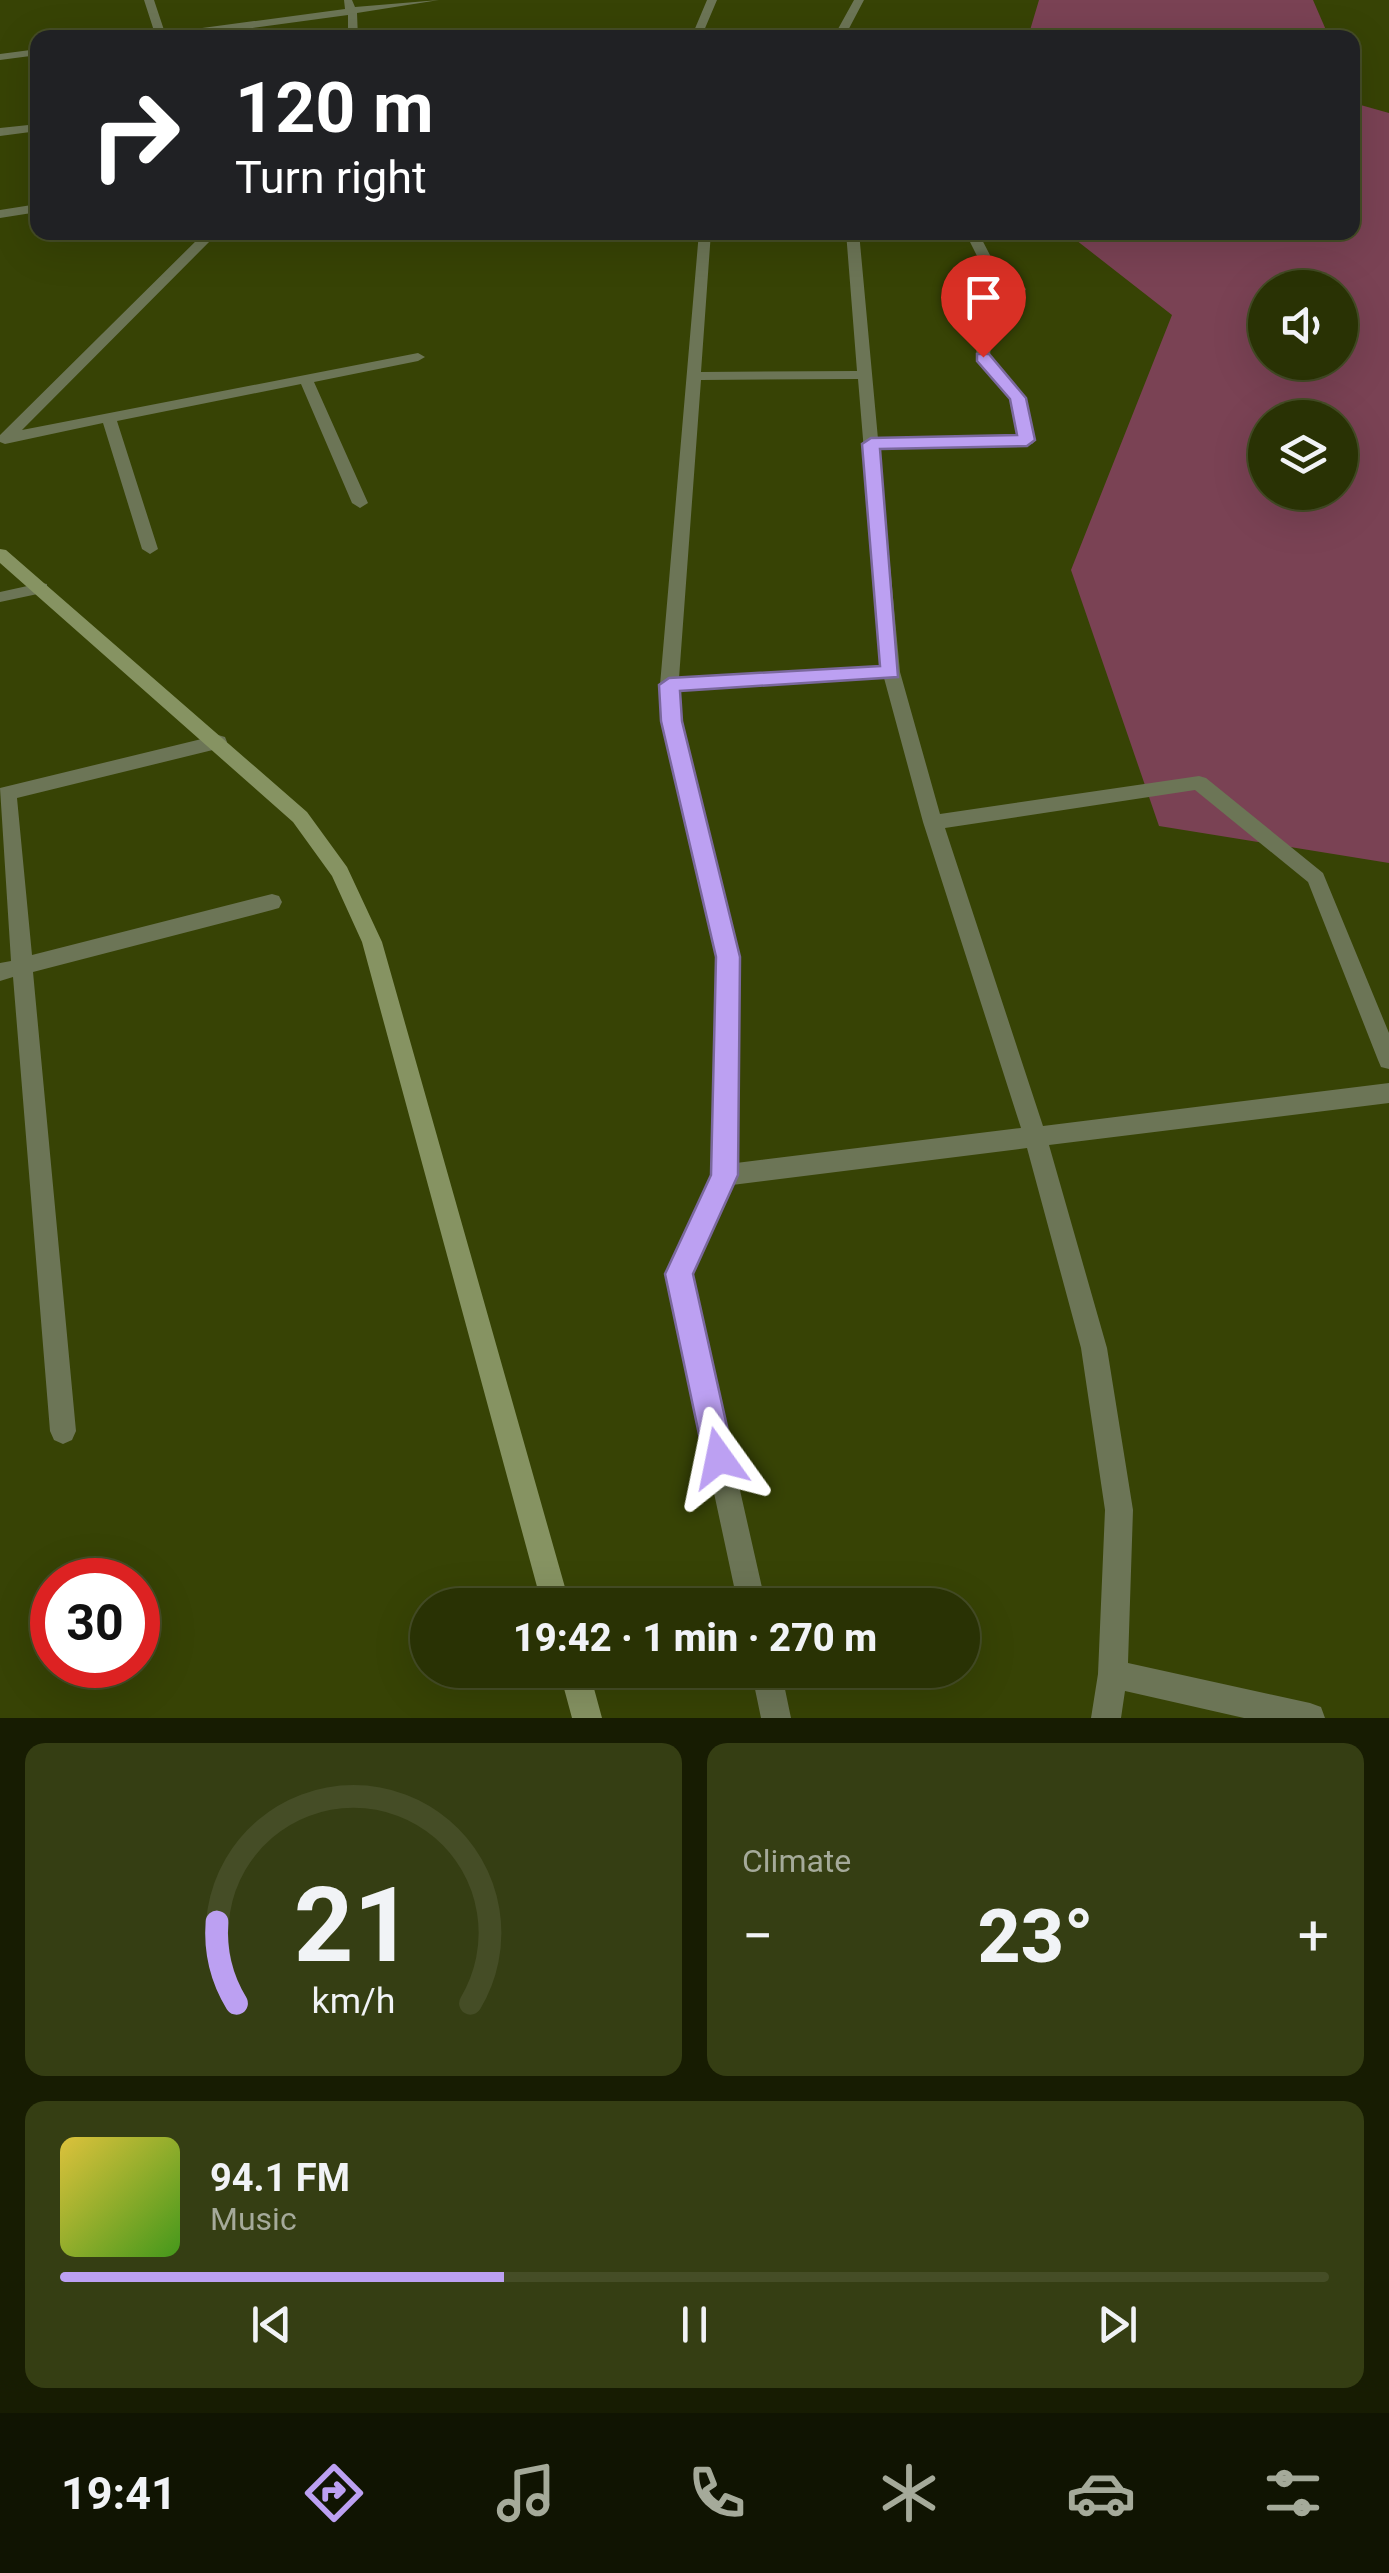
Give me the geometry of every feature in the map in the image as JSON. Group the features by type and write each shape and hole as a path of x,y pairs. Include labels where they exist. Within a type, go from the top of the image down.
{"street":[{"path":"149,0 155,30"},
{"path":"198,30 350,5 434,0"},
{"path":"700,30 712,0"},
{"path":"843,30 860,0"},
{"path":"350,5 352,30"},
{"path":"0,57 30,53"},
{"path":"0,132 30,127"},
{"path":"0,214 30,209"},
{"path":"3,441 205,240"},
{"path":"704,240 669,685 672,721 728,957 724,1175 679,1274 748,1588"},
{"path":"853,240 890,672 933,822 1036,1136 1094,1348 1119,1510 1113,1674 1106,1718"},
{"path":"871,444 1027,440 1018,398 983,357 984,344 1019,289 985,259 974,240"},
{"path":"3,441 418,356"},
{"path":"694,376 864,375"},
{"path":"306,379 360,503"},
{"path":"109,418 150,549"},
{"path":"0,554 300,817 340,872 372,942 551,1588"},
{"path":"0,597 41,588"},
{"path":"669,685 890,672"},
{"path":"63,1431 11,969 3,794 218,742"},
{"path":"933,822 1200,782 1316,878 1389,1060"},
{"path":"11,969 272,902"},
{"path":"724,1175 1389,1093"},
{"path":"1113,1674 1310,1718"},
{"path":"579,1688 587,1718"},
{"path":"770,1688 776,1718"}],"shaded area":[{"path":"1039,0 1313,0 1326,30 1030,30"},
{"path":"1360,105 1389,113 1389,863 1159,826 1071,570 1172,315 1076,240 1360,240"}],"route":[{"path":"719,1458 679,1274 724,1175 728,957 672,721 669,685 890,672 871,444 1027,440 1018,398 983,357"}]}
